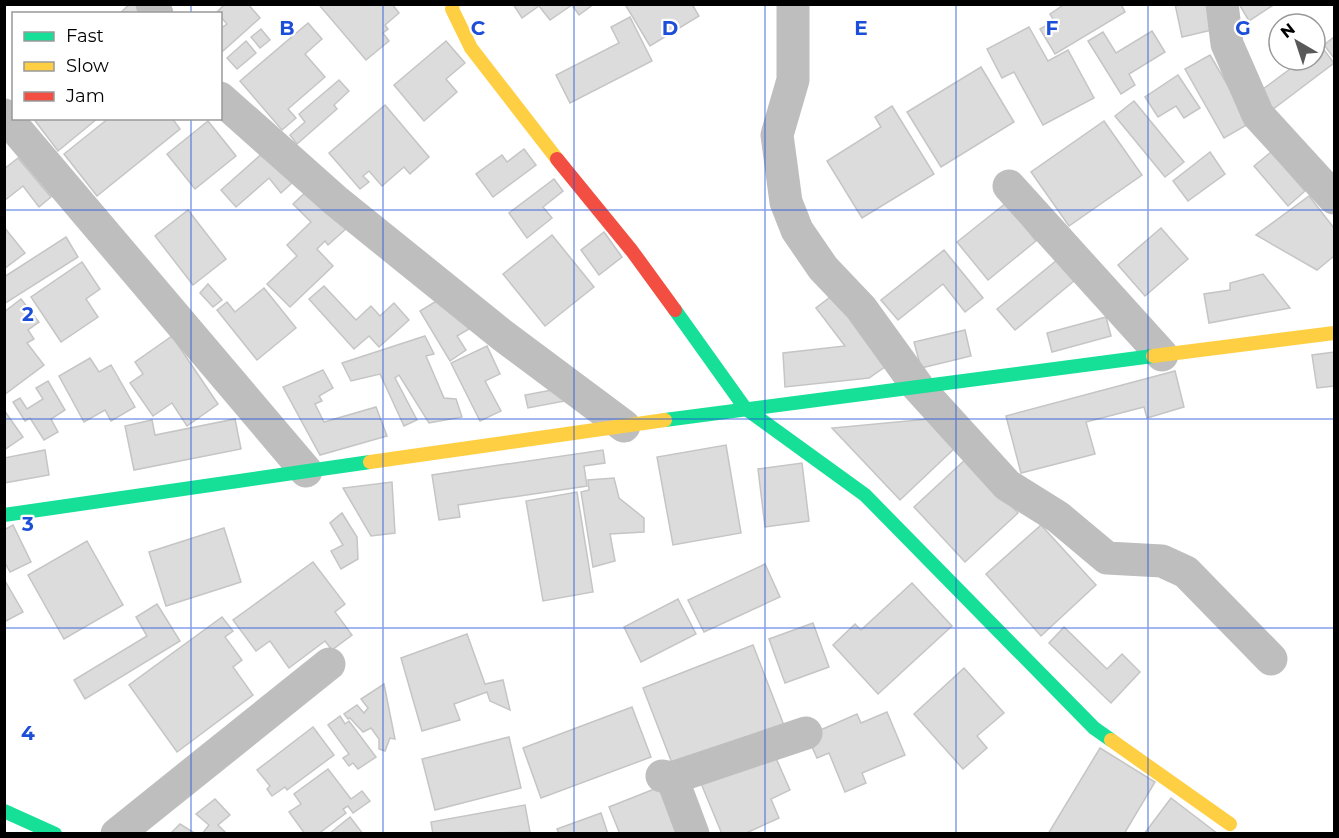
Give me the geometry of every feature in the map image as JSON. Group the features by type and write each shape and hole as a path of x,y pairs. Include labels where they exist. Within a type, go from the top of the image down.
{"street":[{"path":"453,4 452,9 471,48 525,119 632,251 745,408 866,495 1094,728 1230,824"},
{"path":"793,4 793,80 777,135 786,202 797,230 824,268 861,308 918,387 1007,485 1058,517 1107,558 1162,561 1186,572 1271,659"},
{"path":"1222,4 1227,44 1258,115 1335,198"},
{"path":"222,100 336,201 502,335 624,426"},
{"path":"4,115 306,471"},
{"path":"1009,186 1162,355"},
{"path":"4,515 745,408 1335,333"},
{"path":"117,834 329,664"},
{"path":"693,834 667,777 807,733"},
{"path":"4,811 55,834"}],"building":[{"path":"130,4 139,4 145,12 121,12"},
{"path":"225,4 248,4 260,18 223,51 222,28 227,24 222,18 222,12 217,12"},
{"path":"321,4 392,4 399,13 385,25 388,29 383,33 389,41 366,60 320,6"},
{"path":"513,4 594,4 579,15 572,5 550,20 539,6 522,18"},
{"path":"629,4 692,4 699,16 650,46 626,6"},
{"path":"1065,4 1121,4 1125,12 1055,54 1040,29 1054,21 1050,14"},
{"path":"1175,4 1206,4 1212,30 1182,37"},
{"path":"1239,4 1275,4 1249,21"},
{"path":"630,17 652,61 570,103 556,75 619,43 611,27"},
{"path":"308,23 322,39 305,54 325,77 288,109 296,118 282,130 240,81"},
{"path":"1029,27 1048,61 1068,50 1094,98 1043,125 1014,72 1002,78 987,49"},
{"path":"261,29 270,40 260,48 251,37"},
{"path":"1152,31 1165,52 1129,74 1135,85 1121,94 1088,41 1103,32 1116,53"},
{"path":"1334,37 1334,58 1327,49 1327,43"},
{"path":"246,41 256,53 237,69 227,58"},
{"path":"446,41 465,63 446,79 457,92 424,121 394,85"},
{"path":"1327,54 1334,63 1327,68"},
{"path":"1210,55 1250,123 1224,138 1185,69"},
{"path":"981,67 1014,122 941,167 907,112"},
{"path":"1286,72 1322,72 1272,110 1259,92"},
{"path":"1178,75 1200,108 1184,118 1176,106 1158,117 1145,97"},
{"path":"339,80 349,91 334,105 337,109 297,144 290,135 305,122 299,114"},
{"path":"1134,101 1184,162 1165,177 1115,116"},
{"path":"385,105 429,157 410,174 404,167 382,186 369,171 363,176 369,182 360,189 329,153"},
{"path":"892,106 934,174 862,218 827,161 881,127 875,117"},
{"path":"35,120 96,120 58,151"},
{"path":"106,120 173,120 180,129 97,196 64,154"},
{"path":"208,121 236,156 195,189 167,154"},
{"path":"1104,121 1142,175 1069,226 1031,172"},
{"path":"524,149 536,165 493,197 476,174 502,155 507,162"},
{"path":"265,151 292,183 281,193 269,178 236,207 221,190"},
{"path":"1210,152 1225,174 1188,201 1173,181"},
{"path":"1271,152 1305,191 1288,206 1254,166"},
{"path":"18,158 51,197 39,207 23,186 4,201 4,169"},
{"path":"554,179 563,191 543,207 552,218 527,238 509,213"},
{"path":"310,188 348,227 328,245 325,241 317,249 333,266 290,307 267,284 297,256 287,245 311,222 293,204"},
{"path":"1309,196 1334,228 1334,256 1317,270 1256,235"},
{"path":"1006,203 1036,241 988,280 957,242"},
{"path":"188,210 226,259 193,285 155,236"},
{"path":"4,227 25,253 4,269"},
{"path":"1161,228 1188,259 1145,296 1118,265"},
{"path":"604,232 622,257 599,275 581,250"},
{"path":"552,235 594,287 545,326 503,274"},
{"path":"66,237 78,257 4,304 4,277"},
{"path":"944,250 983,298 965,312 943,284 898,320 881,300"},
{"path":"1057,260 1074,281 1015,330 997,309"},
{"path":"82,262 100,289 86,299 98,317 61,342 31,297"},
{"path":"1263,274 1290,308 1209,323 1204,294 1230,290 1230,283"},
{"path":"208,284 222,300 213,307 200,293"},
{"path":"324,286 356,320 371,306 380,316 394,303 409,320 379,347 369,336 354,349 309,299"},
{"path":"264,288 296,328 257,360 217,310 227,302 235,312"},
{"path":"838,291 892,362 869,378 785,387 783,353 845,346 816,308"},
{"path":"448,294 469,329 457,336 466,350 450,361 420,311"},
{"path":"21,299 39,322 28,330 34,339 27,343 44,365 4,395 4,312"},
{"path":"1106,317 1111,336 1052,352 1047,333"},
{"path":"965,330 971,356 921,368 914,342"},
{"path":"172,336 218,404 187,426 172,403 153,416 130,383 143,374 135,362"},
{"path":"425,336 434,354 426,356 444,398 456,399 462,417 429,423 399,375 395,378 417,420 404,426 380,374 351,381 342,363"},
{"path":"487,346 500,374 485,381 501,411 480,421 451,363"},
{"path":"1334,352 1334,386 1317,388 1312,355"},
{"path":"90,358 99,372 111,365 135,407 111,421 105,410 84,422 59,376"},
{"path":"323,370 333,388 319,396 322,401 315,404 324,422 376,407 387,436 320,455 283,387"},
{"path":"1175,371 1184,407 1147,418 1144,407 1086,422 1095,454 1021,473 1006,416"},
{"path":"48,381 65,410 51,419 58,432 44,440 30,418 25,421 13,402 20,398 27,409 43,399 36,388"},
{"path":"563,388 565,401 528,408 525,395"},
{"path":"4,410 23,437 4,450"},
{"path":"235,419 241,449 134,470 125,426 152,420 155,435"},
{"path":"929,419 956,447 900,500 832,428"},
{"path":"726,445 741,533 673,545 657,457"},
{"path":"45,450 49,475 4,483 4,458"},
{"path":"603,450 605,463 584,466 587,486 458,505 460,517 439,520 432,475"},
{"path":"967,458 1018,513 965,562 914,507"},
{"path":"802,463 809,521 765,527 758,469"},
{"path":"614,478 619,498 644,518 644,532 610,534 615,561 593,567 581,492 589,490 588,480"},
{"path":"392,482 395,533 371,536 343,488"},
{"path":"577,492 593,592 543,601 526,501"},
{"path":"342,513 357,537 358,559 341,569 331,551 343,545 330,523"},
{"path":"13,525 31,562 10,572 4,561 4,530"},
{"path":"1041,525 1096,585 1041,636 986,574"},
{"path":"224,528 241,582 166,606 149,552"},
{"path":"87,541 123,605 64,639 28,575"},
{"path":"313,562 345,604 335,612 352,635 332,650 325,641 289,668 270,641 256,651 233,620"},
{"path":"765,564 780,597 704,632 688,600"},
{"path":"4,579 23,612 4,622"},
{"path":"912,583 952,626 878,694 833,645 855,624 861,630"},
{"path":"678,599 696,634 641,662 624,627"},
{"path":"157,604 180,641 85,699 74,680 147,636 136,617"},
{"path":"222,617 233,631 225,637 242,660 233,667 253,695 177,752 129,685"},
{"path":"813,623 829,667 785,683 769,639"},
{"path":"1064,627 1107,669 1122,654 1140,672 1111,703 1049,643"},
{"path":"467,634 485,684 503,680 510,710 490,701 487,692 454,704 460,720 422,731 401,658"},
{"path":"753,645 785,728 675,771 643,688"},
{"path":"964,668 1004,713 977,736 987,748 963,769 914,714"},
{"path":"384,684 395,739 390,738 385,751 379,749 379,739 371,728 363,732 344,714 357,705 364,713 368,708 361,699"},
{"path":"632,707 651,757 541,798 523,748"},
{"path":"887,712 905,755 862,773 866,783 845,792 829,753 817,758 807,736 857,714 861,723"},
{"path":"340,716 345,724 349,721 376,757 358,769 353,763 349,766 343,758 349,754 328,725"},
{"path":"313,727 334,755 287,790 285,787 272,796 267,789 270,786 257,770"},
{"path":"509,737 521,788 435,810 422,759"},
{"path":"1100,748 1155,782 1124,834 1048,834"},
{"path":"772,749 790,790 771,799 779,818 744,834 722,834 700,781"},
{"path":"328,769 351,799 362,791 370,801 353,813 348,806 343,809 346,813 318,834 305,834 289,812 301,804 294,794"},
{"path":"667,784 686,834 620,834 609,807"},
{"path":"1171,798 1218,834 1144,834"},
{"path":"215,799 230,815 218,825 227,834 202,834 209,825 196,814"},
{"path":"525,805 530,832 433,834 431,822"},
{"path":"601,813 608,834 559,834 557,829"},
{"path":"350,817 363,834 329,834"},
{"path":"180,824 196,834 170,834"}],"traffic: fast":[{"path":"675,310 745,408 865,495 1094,728 1111,740"},
{"path":"665,420 1153,356"},
{"path":"4,515 370,462"},
{"path":"4,811 55,834"}],"traffic: slow":[{"path":"453,4 452,9 471,48 557,159"},
{"path":"1153,356 1334,333"},
{"path":"370,462 665,420"},
{"path":"1111,740 1230,824"}],"traffic: jam":[{"path":"557,159 632,251 675,310"}]}
